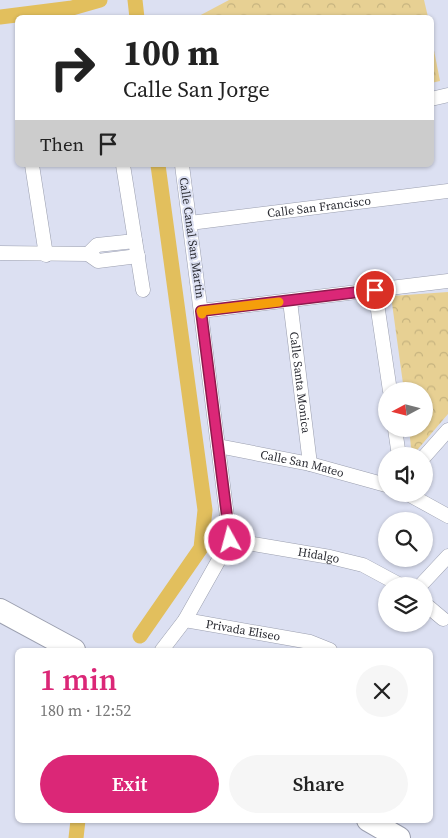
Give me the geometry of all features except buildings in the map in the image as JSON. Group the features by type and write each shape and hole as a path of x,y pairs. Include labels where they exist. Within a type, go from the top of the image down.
{"main road":[{"path":"0,610 70,648"},
{"path":"373,823 398,838"}],"street":[{"path":"434,98 448,95"},
{"path":"32,167 46,255"},
{"path":"123,167 143,290"},
{"name":"Calle Canal San Martin","path":"182,167 230,540"},
{"name":"Calle San Francisco","path":"190,223 448,192"},
{"path":"88,254 97,245 135,241"},
{"path":"0,253 88,254 98,261 138,256"},
{"path":"201,311 448,281"},
{"path":"375,290 389,382"},
{"name":"Calle Santa Monica","path":"290,301 310,464"},
{"path":"433,447 448,430"},
{"name":"Calle San Mateo","path":"218,446 310,464 378,483"},
{"path":"423,502 448,516"},
{"path":"164,648 185,620 230,540"},
{"name":"Hidalgo","path":"230,540 330,557 363,565 388,577"},
{"path":"428,577 448,556"},
{"path":"433,611 443,619"},
{"name":"Privada Eliseo","path":"185,620 310,642 325,648"}],"green space":[{"path":"229,0 424,0 428,15 201,15"},
{"path":"434,50 440,81 434,82"},
{"path":"448,292 448,414 433,432 433,382 403,382 391,296"},
{"path":"410,438 427,438 420,447 411,447"}],"waterway":[{"path":"16,15 72,8 100,0"},
{"path":"135,0 137,15"},
{"path":"0,17 15,15"},
{"path":"140,636 201,548 205,510 158,167"},
{"path":"76,838 78,823"}],"slow traffic":[{"path":"202,314 201,311 279,302"}],"route":[{"path":"230,540 201,311 375,290"}]}
